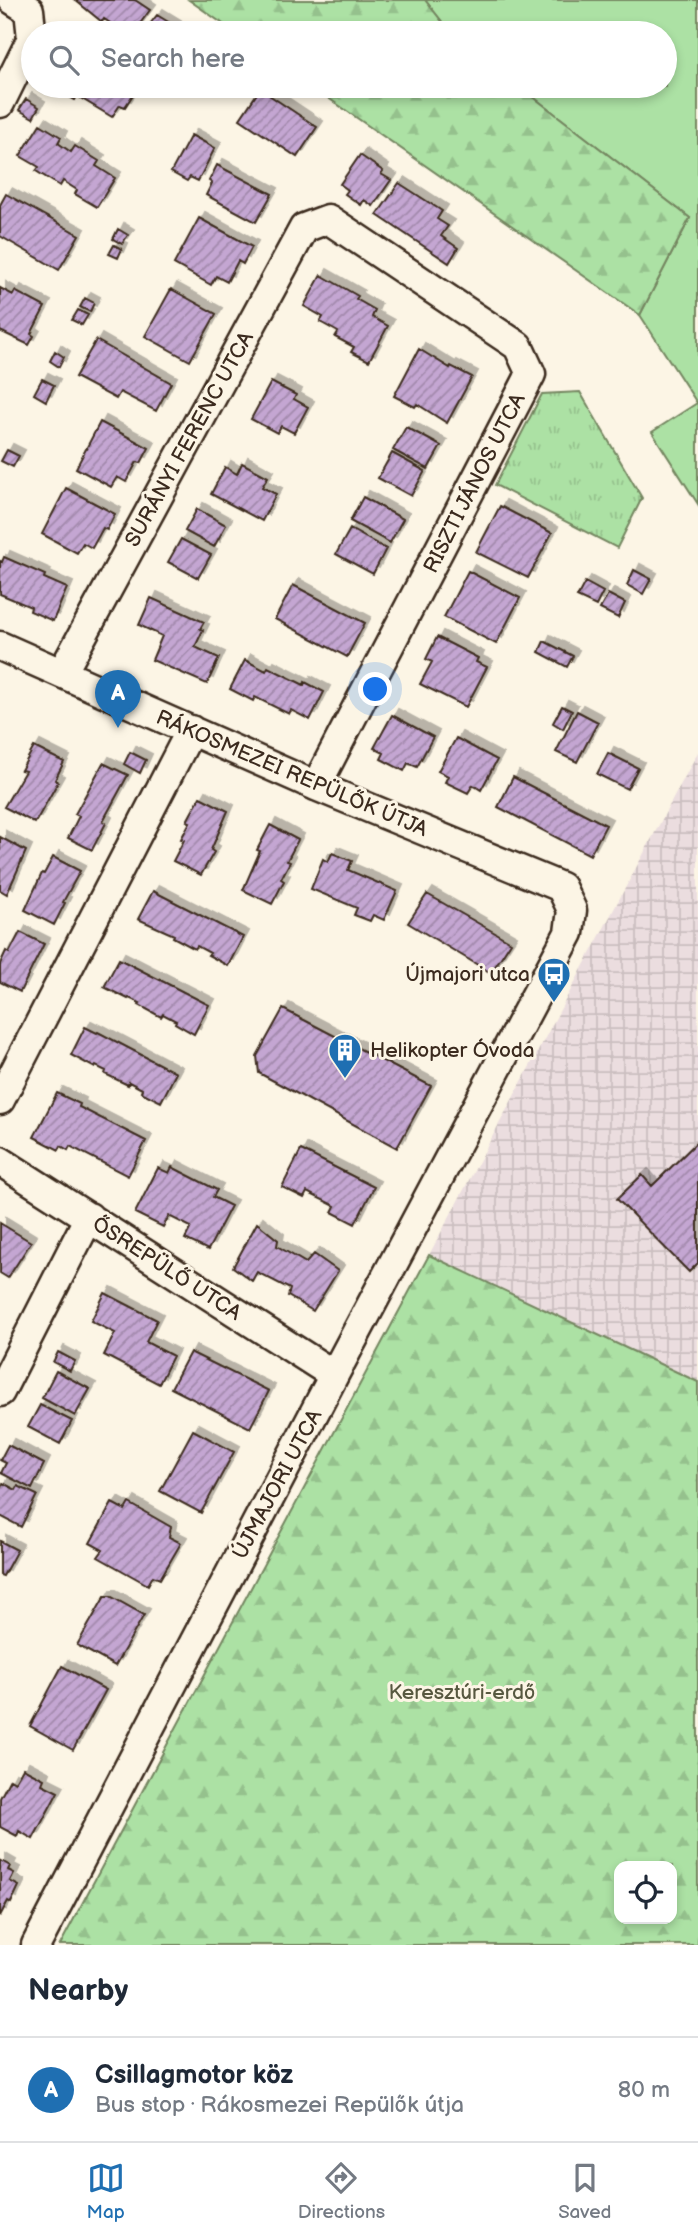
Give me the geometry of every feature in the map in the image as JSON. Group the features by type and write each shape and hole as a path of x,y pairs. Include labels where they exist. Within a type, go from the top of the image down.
{"street":[{"path":"13,0 29,10 30,21"},
{"path":"0,103 21,60"},
{"name":"SURÁNYI FERENC UTCA","path":"62,673 304,228 328,219"},
{"name":"RISZTI JÁNOS UTCA","path":"316,786 530,374 518,346 328,219"},
{"name":"RÁKOSMEZEI REPÜLŐK ÚTJA","path":"0,646 316,786 561,887 572,910"},
{"path":"0,1100 191,730"},
{"name":"ÚJMAJORI UTCA","path":"36,1945 569,933 572,910"},
{"name":"ŐSREPÜLŐ UTCA","path":"0,1161 334,1375"},
{"path":"0,1392 89,1217"}],"shaded area":[{"path":"698,752 698,1382 429,1255"}],"green space":[{"path":"189,0 425,0 442,21 219,21"},
{"path":"425,0 698,0 698,504 652,432 697,403 640,315 690,218 535,98 677,98 677,21 442,21"},
{"path":"328,98 535,98 690,218 640,315"},
{"path":"580,392 642,498 617,548 495,485 542,394"},
{"name":"Keresztúri-erdő","path":"429,1255 698,1382 698,1945 60,1945"}],"building":[{"path":"75,0 135,0 150,10 142,21 101,21"},
{"path":"157,15 167,21 152,21"},
{"path":"80,98 131,98 125,107 120,105 112,117"},
{"path":"254,98 274,98 317,127 297,157 240,119"},
{"path":"26,99 39,107 33,118 19,110"},
{"path":"40,124 61,137 58,143 71,152 75,146 99,161 96,166 115,178 97,207 75,194 77,190 63,181 60,186 36,171 39,167 20,156"},
{"path":"191,135 215,148 198,181 190,177 187,181 171,172"},
{"path":"360,155 391,180 373,206 364,200 361,205 345,194 348,190 340,184"},
{"path":"217,165 272,194 256,222 206,195"},
{"path":"399,183 442,211 437,219 448,226 441,236 458,248 449,263 377,215"},
{"path":"6,194 79,235 59,270 0,236 0,205"},
{"path":"199,218 252,247 243,264 238,261 227,282 216,276 211,285 174,264"},
{"path":"118,229 128,235 122,244 113,239"},
{"path":"114,245 122,249 118,258 109,254"},
{"path":"321,275 358,296 356,299 375,310 372,317 388,326 369,361 351,352 354,347 335,337 338,332 320,322 323,317 304,306"},
{"path":"0,288 13,295 15,291 45,307 31,334 34,336 29,345 0,331"},
{"path":"171,289 216,314 190,361 145,336"},
{"path":"85,298 94,303 90,312 80,307"},
{"path":"78,310 88,315 82,325 72,320"},
{"path":"96,340 171,383 156,411 120,392 116,399 75,377"},
{"path":"419,349 450,368 451,366 472,377 447,423 417,404 415,407 394,396"},
{"path":"55,351 64,357 59,367 50,361"},
{"path":"42,379 54,385 46,401 34,394"},
{"path":"271,382 296,395 294,399 308,407 294,433 281,426 277,433 251,419"},
{"path":"100,422 149,448 126,482 117,477 111,487 76,468"},
{"path":"406,427 441,446 428,469 393,450"},
{"path":"7,450 19,456 13,467 1,461"},
{"path":"392,453 425,471 411,496 378,478"},
{"path":"242,463 268,477 262,487 276,494 262,521 211,494 225,467 237,474"},
{"path":"66,488 115,514 107,530 103,528 92,548 83,543 77,553 42,534"},
{"path":"363,497 403,519 390,543 350,521"},
{"path":"500,506 552,533 528,578 476,552"},
{"path":"197,509 226,525 214,547 185,531"},
{"path":"350,529 386,549 373,574 336,554"},
{"path":"181,539 211,555 198,578 168,562"},
{"path":"4,557 67,588 53,621 30,611 31,607 0,594 0,561 2,562"},
{"path":"634,570 651,579 643,594 627,585"},
{"path":"468,571 520,598 496,644 444,617"},
{"path":"585,582 603,592 596,606 577,597"},
{"path":"293,585 365,623 347,657 275,619"},
{"path":"608,594 625,603 618,618 600,609"},
{"path":"151,598 204,622 195,647 219,658 207,684 152,660 162,636 139,625"},
{"path":"437,637 478,658 476,662 487,667 466,707 420,684 432,662 426,659"},
{"path":"544,641 573,656 567,667 539,652"},
{"path":"245,660 266,671 268,667 324,692 310,720 291,710 289,714 255,697 253,701 230,689"},
{"path":"562,706 572,711 563,729 553,723"},
{"path":"577,711 598,722 577,762 556,752"},
{"path":"392,715 433,737 417,767 408,763 404,771 381,759 384,753 374,748"},
{"path":"456,738 497,760 481,790 473,785 468,793 445,782 448,776 438,771"},
{"path":"34,747 64,762 55,780 58,782 35,823 4,807 25,771 21,770"},
{"path":"130,752 146,760 140,773 124,764"},
{"path":"608,753 638,768 627,789 597,774"},
{"path":"103,763 128,775 103,821 106,823 92,850 68,838 79,816 75,814"},
{"path":"513,777 606,825 590,855 498,807"},
{"path":"200,797 228,811 211,850 214,852 201,875 173,861 184,840 181,839 190,822 187,821"},
{"path":"270,825 298,840 287,861 290,862 281,879 284,881 272,904 243,890 260,851 257,850"},
{"path":"0,837 26,851 7,894 0,890"},
{"path":"332,853 352,861 348,870 397,891 384,920 373,915 370,921 354,915 357,908 311,889 323,859 328,862"},
{"path":"53,857 80,871 54,925 25,910 42,873 44,874"},
{"path":"153,891 243,937 228,966 197,946 195,949 173,937 174,935 138,919"},
{"path":"427,894 511,942 491,973 408,923"},
{"path":"20,932 44,944 20,992 0,982 0,964"},
{"path":"119,959 209,1005 194,1034 163,1014 161,1017 139,1005 140,1003 104,987"},
{"name":"Helikopter Óvoda","path":"283,1009 431,1086 397,1148 259,1073 257,1056"},
{"path":"85,1027 176,1073 161,1102 141,1092 142,1089 129,1082 128,1085 105,1074 106,1071 71,1055"},
{"path":"57,1093 146,1141 128,1176 70,1146 68,1150 61,1146 59,1150 34,1137"},
{"path":"698,1141 698,1263 689,1272 617,1199 642,1175 652,1186"},
{"path":"301,1150 374,1187 355,1224 332,1212 335,1206 307,1192 304,1198 282,1187"},
{"path":"172,1167 217,1190 213,1197 231,1206 208,1250 185,1239 191,1227 169,1216 163,1227 135,1213 158,1168 169,1173"},
{"path":"0,1223 31,1242 8,1278 0,1273"},
{"path":"257,1223 278,1240 277,1246 306,1263 314,1254 338,1271 313,1311 288,1296 290,1289 257,1272 252,1281 233,1267"},
{"path":"105,1293 157,1320 146,1342 173,1356 159,1384 104,1355 115,1333 91,1321"},
{"path":"58,1352 75,1361 70,1371 53,1362"},
{"path":"190,1352 269,1391 250,1428 171,1388"},
{"path":"56,1371 90,1389 75,1416 42,1398"},
{"path":"40,1405 72,1421 60,1444 28,1427"},
{"path":"193,1430 234,1452 201,1513 160,1491"},
{"path":"8,1445 44,1464 32,1489 1,1473 6,1463 0,1460"},
{"path":"3,1483 16,1490 18,1486 37,1495 21,1527 0,1516 0,1489"},
{"path":"112,1503 125,1510 129,1503 171,1527 169,1537 181,1543 160,1579 153,1576 148,1585 98,1557 103,1550 90,1543"},
{"path":"0,1541 17,1550 3,1576 0,1575"},
{"path":"105,1596 110,1596 144,1615 115,1666 77,1645"},
{"path":"62,1666 106,1690 73,1750 30,1726"},
{"path":"23,1768 44,1779 42,1784 58,1792 33,1839 19,1831 17,1836 0,1827 0,1798 10,1779 15,1782"},
{"path":"0,1860 10,1866 8,1870 14,1873 10,1881 19,1886 11,1903 8,1901 0,1916"}],"place":[{"name":"Csillagmotor köz","path":"118,728"},
{"name":"Újmajori utca","path":"554,1004"},
{"name":"Helikopter Óvoda","path":"345,1080"}]}
